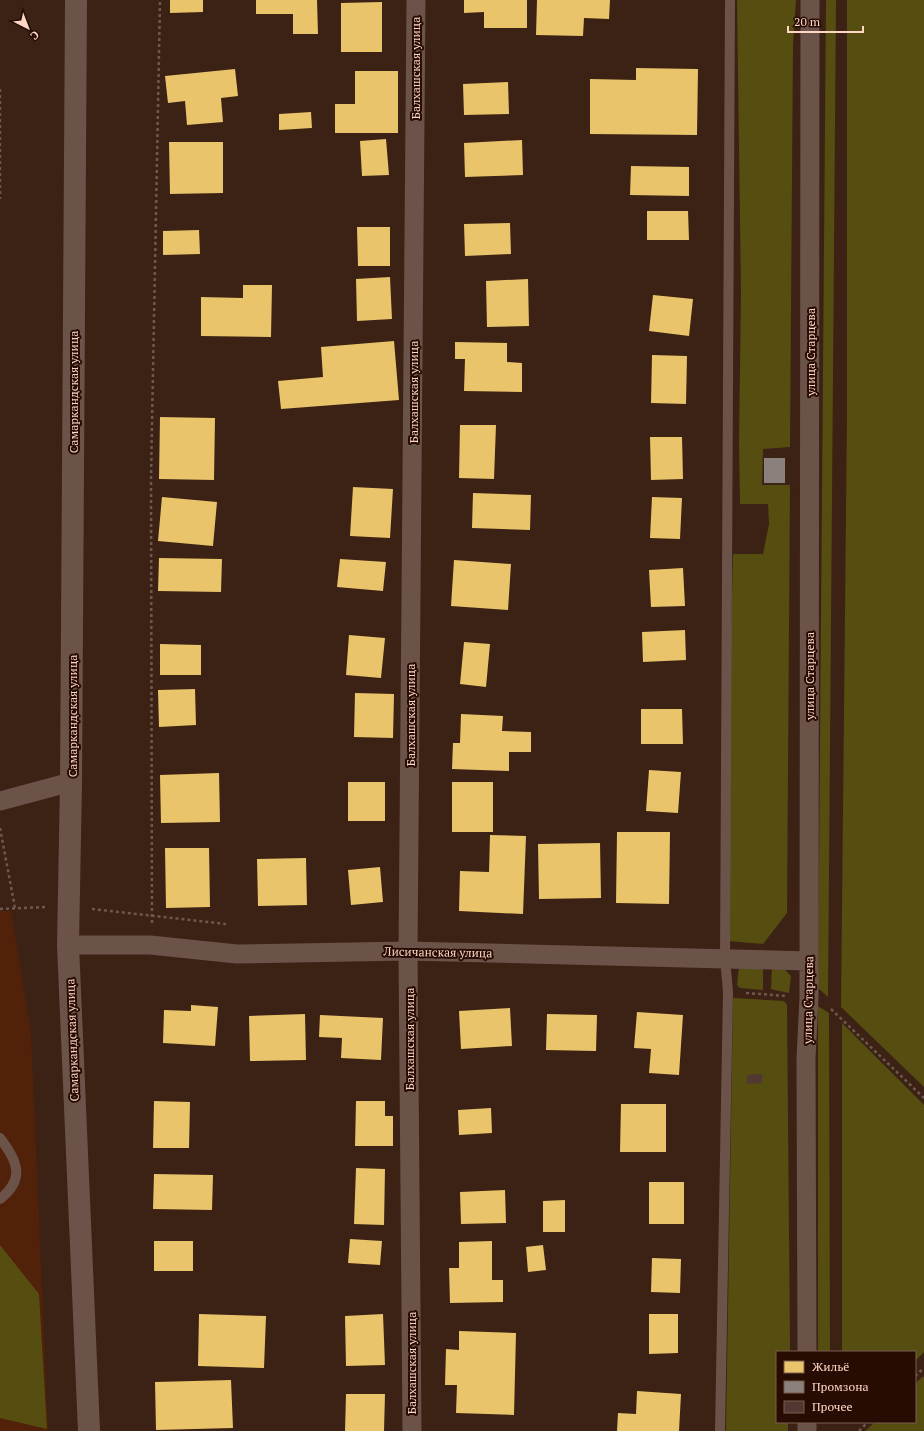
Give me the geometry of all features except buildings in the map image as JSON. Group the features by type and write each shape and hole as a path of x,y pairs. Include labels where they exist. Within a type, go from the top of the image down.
{"street":[{"name":"Самаркандская улица","path":"76,0 71,782 68,945 88,1431"},
{"name":"Балхашская улица","path":"412,1431 408,951 416,0"},
{"name":"улица Старцева","path":"807,1351 806,1058 809,998 810,0"},
{"path":"0,801 71,782"},
{"name":"Лисичанская улица","path":"68,945 150,945 237,954 408,951 809,961"}],"lane":[{"path":"720,1431 728,992 725,959 730,0"},
{"path":"0,1138 12,1156 17,1176 12,1188 0,1199"}],"path":[{"path":"150,945 152,915 151,478 160,0"},
{"path":"0,89 0,199"},
{"path":"0,828 15,908"},
{"path":"0,909 69,906 226,924"},
{"path":"728,992 809,998 835,1010 924,1098"},
{"path":"916,1375 924,1368"},
{"path":"859,1431 867,1423"}],"shaded area":[{"path":"737,0 796,0 793,44 790,447 763,449 762,485 790,485 787,913 763,944 729,941 730,669 733,554 763,554 769,524 768,504 740,504 739,443 741,292"},
{"path":"826,0 836,0 828,997 818,988"},
{"path":"847,0 924,0 924,1087 841,1007 847,415"},
{"path":"0,911 11,911 31,1033 48,1431 0,1431"},
{"path":"772,965 785,970 791,976 789,993 771,989"},
{"path":"739,966 763,968 763,990 740,988 737,985"},
{"path":"733,998 784,1001 787,1005 790,1351 776,1351 776,1423 788,1423 788,1431 726,1431"},
{"path":"818,1006 829,1013 830,1351 818,1351"},
{"path":"842,1023 924,1105 924,1352 916,1360 916,1351 842,1351"},
{"path":"0,1245 39,1294 47,1429 0,1418"},
{"path":"924,1377 924,1431 865,1431 874,1423 916,1423 916,1383"}]}
